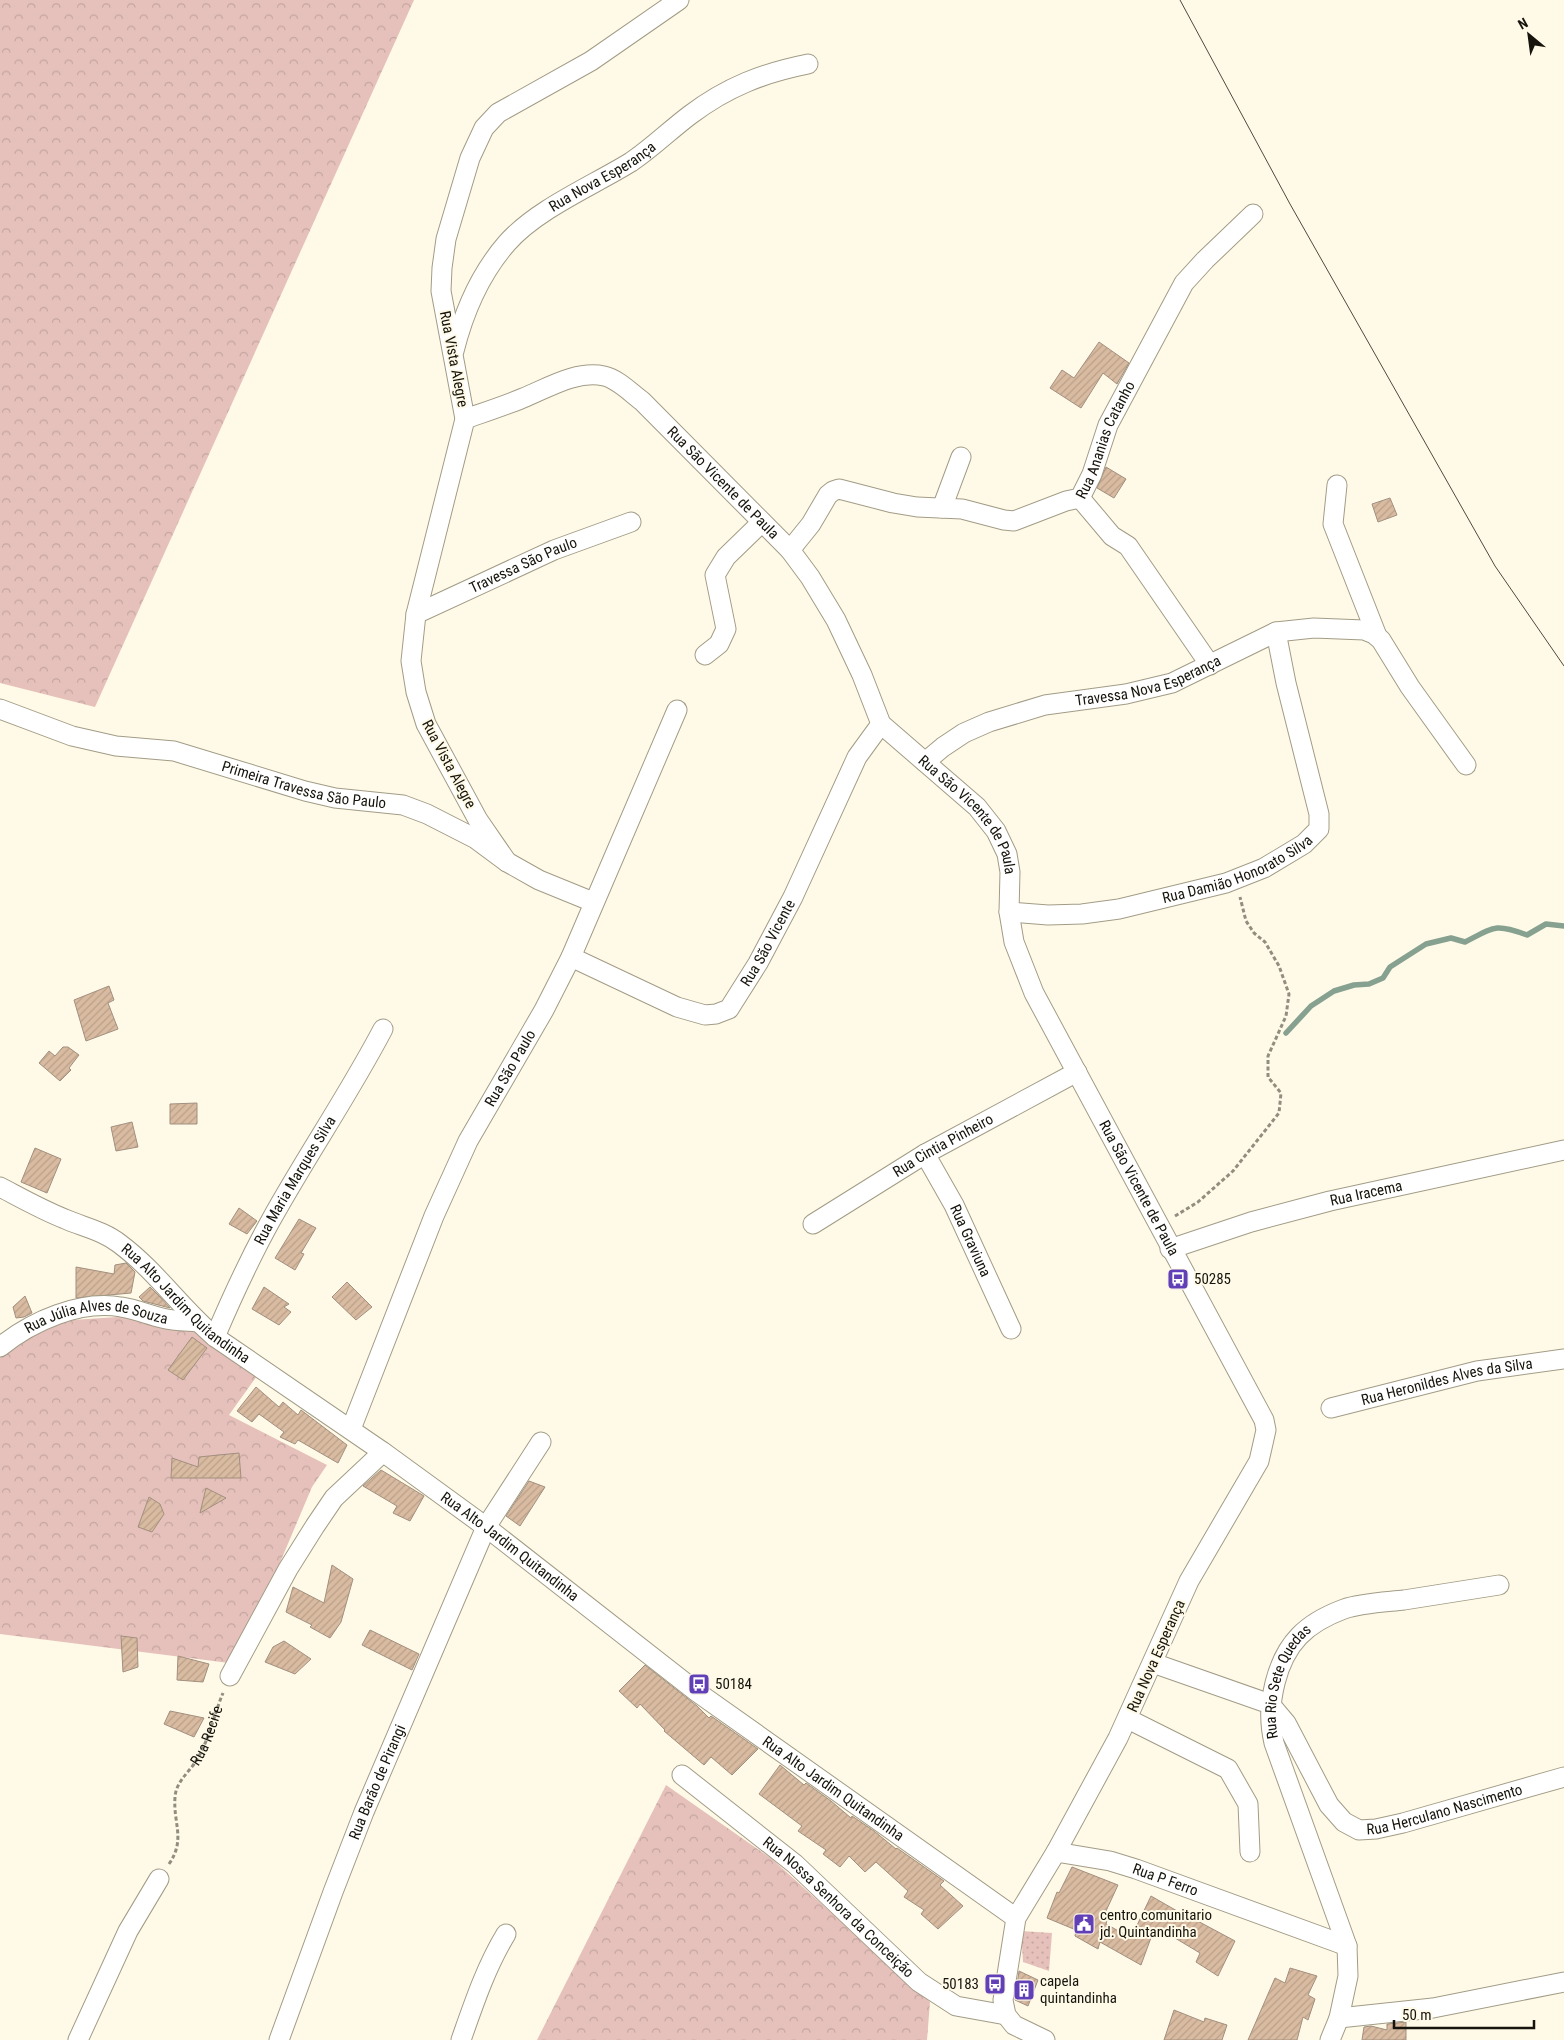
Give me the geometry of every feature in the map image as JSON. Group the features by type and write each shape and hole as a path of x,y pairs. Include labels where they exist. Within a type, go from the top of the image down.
{"street":[{"name":"Rua Vista Alegre","path":"507,862 478,820 426,724 416,692 411,661 416,614 465,419 454,352 442,300 442,268 446,239 470,158 484,128 504,109 591,61 679,0"},
{"name":"Rua Nova Esperança","path":"454,352 469,302 496,258 522,228 649,150 677,125 708,103 758,76 808,64"},
{"name":"Rua Ananias Catanho","path":"790,550 811,524 828,495 832,491 839,489 893,502 962,509 1014,521 1066,501 1080,498 1092,474 1108,425 1184,283 1253,214"},
{"name":"Rua São Vicente de Paula","path":"465,419 524,398 570,378 590,374 605,376 617,382 642,401 790,550 810,577 836,620 862,675 881,724 977,807 996,831 1007,854 1010,872 1010,912 1014,942 1021,963 1034,993 1170,1249 1264,1420 1266,1436 1259,1462"},
{"path":"942,508 961,457"},
{"path":"1337,485 1333,524 1377,636 1410,687 1466,765"},
{"path":"1080,498 1112,536 1128,546 1132,551 1210,665"},
{"name":"Travessa São Paulo","path":"416,614 554,550 631,522"},
{"path":"705,655 719,644 726,629 715,575 726,556 762,522"},
{"name":"Travessa Nova Esperança","path":"925,762 964,733 989,722 1045,705 1147,690 1172,683 1242,647 1276,632 1314,628 1344,628 1364,630 1377,636"},
{"name":"Rua Damião Honorato Silva","path":"1010,912 1048,915 1082,914 1167,899 1236,880 1264,868 1304,844 1319,829 1320,823 1286,683 1276,632"},
{"name":"Primeira Travessa São Paulo","path":"1,710 72,736 116,746 174,751 305,791 335,798 403,805 447,823 476,839 507,862 538,880 593,902"},
{"name":"Rua São Paulo","path":"351,1429 434,1216 468,1141 544,1010 570,957 677,710"},
{"name":"Rua São Vicente","path":"570,957 677,1007 693,1012 716,1014 729,1009 758,963 793,897 858,757 881,724"},
{"name":"Rua Maria Marques Silva","path":"215,1337 243,1274 272,1219 361,1072 383,1029"},
{"name":"Rua Cintia Pinheiro","path":"813,1224 925,1154 1077,1072"},
{"name":"Rua Iracema","path":"1170,1249 1251,1222 1330,1201 1564,1150"},
{"name":"Rua Graviuna","path":"925,1154 954,1205 1012,1329"},
{"name":"Rua Alto Jardim Quitandinha","path":"0,1187 44,1211 89,1228 120,1244 156,1275 197,1322 215,1337 383,1452 486,1527 697,1692 1016,1918"},
{"name":"Rua Júlia Alves de Souza","path":"0,1347 40,1322 82,1308 122,1307 162,1318 197,1322"},
{"name":"Rua Heronildes Alves da Silva","path":"1331,1408 1477,1371 1564,1359"},
{"path":"486,1527 541,1442"},
{"path":"230,1676 288,1569 334,1498 383,1452"},
{"name":"Rua Nova Esperança","path":"1056,1852 1084,1804 1128,1719 1189,1582 1259,1462"},
{"name":"Rua Barão de Pirangi","path":"279,2040 364,1812 486,1527"},
{"name":"Rua Rio Sete Quedas","path":"1330,2040 1339,2018 1348,1976 1347,1946 1274,1743 1270,1725 1270,1704 1284,1654 1296,1638 1316,1623 1345,1608 1499,1585"},
{"path":"1153,1663 1270,1704"},
{"name":"Rua Herculano Nascimento","path":"1270,1704 1286,1723 1330,1805 1344,1822 1359,1830 1376,1829 1403,1823 1564,1777"},
{"path":"1128,1719 1228,1769 1248,1804 1250,1852"},
{"name":"Rua Nossa Senhora da Conceição","path":"682,1775 795,1864 918,1982 956,2006 1006,2015 1014,2025 1045,2040"},
{"path":"1006,2015 1003,2000 1016,1918 1056,1852"},
{"name":"Rua P Ferro","path":"1056,1852 1090,1857 1127,1867 1347,1946"},
{"path":"78,2040 128,1930 159,1879"},
{"path":"461,2040 482,1982 494,1954 506,1934"},
{"path":"1339,2018 1433,2008 1564,1982"}],"path":[{"path":"1158,1226 1198,1202 1233,1171 1279,1113 1281,1093 1268,1077 1268,1056 1286,1016 1289,994 1279,966 1264,942 1254,933 1246,921 1236,880"},
{"name":"Rua Recife","path":"159,1879 177,1850 179,1840 175,1797 177,1787 203,1749 230,1676"}],"green space":[{"path":"0,0 414,0 95,707 0,683"},
{"path":"131,1316 188,1326 259,1373 229,1415 327,1465 312,1487 237,1664 0,1634 0,1351 44,1322"},
{"path":"666,1785 772,1859 930,2002 927,2040 537,2040"},
{"path":"1021,1931 1052,1933 1049,1971 1023,1962"}],"building":[{"path":"1099,342 1129,363 1117,384 1103,373 1081,408 1050,388 1062,370 1074,378"},
{"path":"1106,467 1126,479 1114,498 1097,488"},
{"path":"1390,498 1397,515 1378,522 1372,504"},
{"path":"109,986 114,1000 108,1003 118,1029 86,1041 74,1000"},
{"path":"63,1047 68,1047 79,1055 69,1068 71,1070 60,1081 39,1063 49,1051 55,1056"},
{"path":"197,1103 197,1124 170,1124 170,1104"},
{"path":"132,1122 138,1147 116,1151 111,1127"},
{"path":"35,1148 61,1159 47,1193 21,1182"},
{"path":"239,1208 257,1221 247,1234 229,1224"},
{"path":"299,1219 316,1228 301,1253 304,1254 295,1270 275,1258"},
{"path":"126,1263 135,1272 131,1293 76,1298 76,1267 114,1274 115,1265"},
{"path":"347,1282 372,1307 356,1320 332,1297"},
{"path":"150,1287 170,1308 143,1301 139,1297"},
{"path":"264,1287 289,1304 284,1307 291,1312 279,1325 252,1309"},
{"path":"25,1296 32,1313 16,1318 13,1307"},
{"path":"192,1337 207,1348 183,1380 168,1370"},
{"path":"256,1387 279,1407 283,1402 298,1415 301,1410 347,1445 338,1463 298,1440 295,1444 280,1437 284,1432 259,1414 252,1422 237,1411"},
{"path":"239,1453 241,1478 171,1478 172,1458 198,1467 199,1457"},
{"path":"381,1470 424,1496 410,1521 393,1513 397,1506 363,1486"},
{"path":"529,1481 545,1487 520,1526 506,1516"},
{"path":"206,1488 226,1498 200,1513"},
{"path":"149,1497 160,1504 164,1514 152,1532 138,1527"},
{"path":"332,1565 353,1579 341,1622 330,1638 310,1627 312,1625 286,1612 293,1587 324,1603"},
{"path":"370,1630 419,1654 412,1670 362,1645"},
{"path":"121,1636 137,1638 138,1667 123,1672"},
{"path":"284,1641 311,1659 295,1674 265,1662 273,1647"},
{"path":"178,1656 209,1664 203,1682 177,1680"},
{"path":"645,1665 697,1706 709,1718 711,1716 758,1749 732,1775 711,1757 704,1765 664,1731 640,1704 637,1708 619,1691"},
{"path":"170,1711 204,1718 194,1737 164,1724"},
{"path":"780,1765 804,1785 806,1783 851,1818 852,1816 896,1849 944,1881 940,1885 963,1906 938,1929 921,1914 924,1910 904,1897 908,1891 876,1862 865,1872 849,1856 840,1867 823,1854 826,1850 798,1831 802,1826 759,1794"},
{"path":"1072,1867 1118,1885 1106,1911 1109,1913 1106,1924 1131,1938 1151,1896 1235,1941 1218,1976 1196,1962 1200,1953 1160,1929 1156,1937 1152,1935 1141,1965 1100,1942 1098,1949 1075,1936 1076,1930 1047,1918 1057,1892 1059,1893"},
{"path":"1290,1968 1317,1976 1308,1995 1315,1999 1308,2020 1303,2017 1297,2040 1248,2040 1275,1978 1285,1983"},
{"name":"capela quintandinha","path":"1019,1971 1038,1980 1028,2006 1015,2000"},
{"path":"1174,2010 1204,2022 1205,2018 1227,2025 1222,2040 1164,2040"},
{"path":"1406,2022 1406,2040 1362,2040 1364,2027 1371,2026 1387,2030 1387,2024"}],"waterway":[{"path":"1286,1033 1311,1006 1334,991 1354,985 1369,984 1383,978 1390,967 1426,944 1451,938 1465,942 1495,928 1508,929 1527,935 1546,924 1564,926"}],"tram line":[{"path":"1180,0 1290,204 1495,566 1564,666"}],"place":[{"name":"50285","path":"1178,1279"},
{"name":"50184","path":"699,1684"},
{"name":"centro comunitario jd. Quintandinha","path":"1084,1924"},
{"name":"50183","path":"995,1984"},
{"name":"capela quintandinha","path":"1024,1990"}]}
